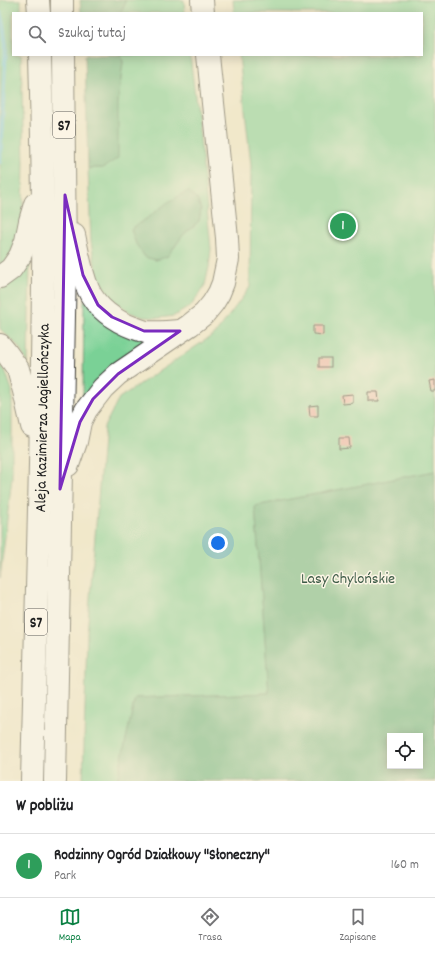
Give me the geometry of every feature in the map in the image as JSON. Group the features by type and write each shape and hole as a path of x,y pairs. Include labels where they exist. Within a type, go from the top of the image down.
{"highway":[{"path":"38,0 39,12"},
{"path":"62,0 62,12"},
{"path":"202,0 203,12"},
{"name":"Aleja Kazimierza Jagiellończyka","path":"32,781 43,273 43,180 40,56"},
{"name":"Aleja Kazimierza Jagiellończyka","path":"55,781 65,264 64,56"},
{"path":"60,489 76,442 80,422 93,399 118,374 204,314 213,303 224,283 228,259 227,238 208,56"},
{"path":"0,278 11,269 20,256 26,241 30,220 43,180"},
{"path":"65,195 83,275 88,290 98,305 112,317 128,326 144,332 180,331"},
{"path":"0,345 18,368 40,462"}],"highlighted area":[{"path":"65,195 83,275 98,305 112,317 144,331 180,331 118,374 93,399 80,422 60,489"}],"green space":[{"path":"0,0 21,0 21,12 12,12 12,56 21,56 24,162 23,211 19,240 0,271"},
{"path":"80,0 125,0 121,12 81,12"},
{"path":"125,0 184,0 185,12 121,12"},
{"path":"233,0 435,0 435,471 255,506 269,693 135,698 117,781 83,781 87,634 104,427 119,398 216,333 250,287 251,165 239,56 423,56 423,12 234,12"},
{"path":"85,56 121,56 123,62 118,102 118,158 103,168 88,168"},
{"path":"121,56 190,56 211,249 205,285 191,306 174,316 159,318 143,317 129,312 111,298 97,276 91,242 88,168 103,168 118,102 123,62","holes":["197,199 201,209 199,221 183,235 174,248 156,260 145,257 136,244 131,229 146,219"]},
{"path":"188,191 197,199 201,209 199,221 183,235 167,257 156,260 145,257 136,244 131,229 168,202"},
{"path":"30,260 28,363 17,345 0,329 0,289 5,287 13,280"},
{"path":"84,300 153,340 83,397"},
{"path":"0,364 5,370 12,390 12,478 0,578"},
{"name":"Lasy Chylońskie","path":"435,471 435,781 117,781 135,698 269,693 255,506"}],"building":[{"path":"313,326 323,326 323,335 313,334"},
{"path":"319,358 331,358 331,367 319,367"},
{"path":"435,380 435,391 431,391 429,381"},
{"path":"368,392 378,392 379,401 368,401"},
{"path":"353,394 353,403 343,404 342,395"},
{"path":"318,405 318,416 310,416 309,406"},
{"path":"339,438 349,438 350,448 339,449"}],"waterway":[{"path":"0,12 6,45 0,162"}],"place":[{"name":"Rodzinny Ogród Działkowy \"Słoneczny\"","path":"343,226"}]}
